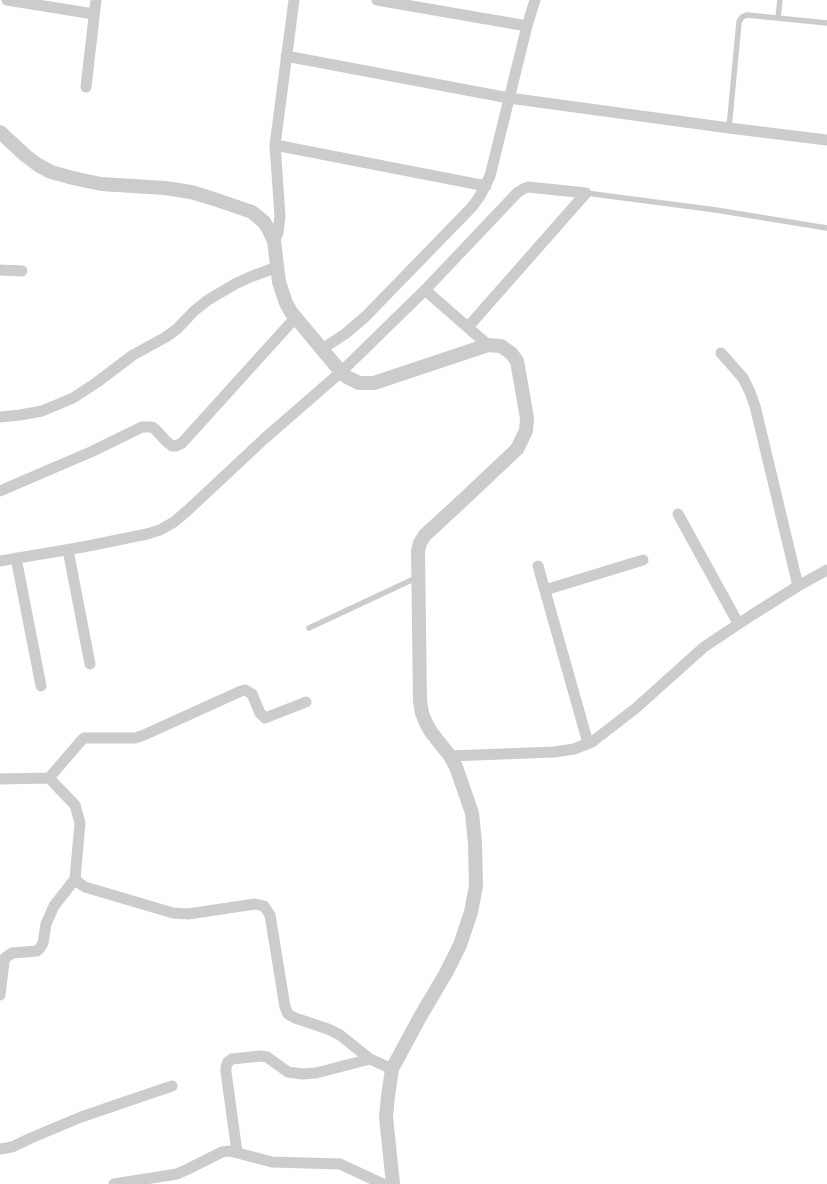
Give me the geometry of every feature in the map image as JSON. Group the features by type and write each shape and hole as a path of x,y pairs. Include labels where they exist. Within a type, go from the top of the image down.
{"street":[{"path":"7,0 94,14"},
{"path":"86,87 96,0"},
{"path":"274,241 278,233 280,216 275,145 294,0"},
{"path":"377,0 527,26"},
{"path":"324,351 365,317 480,196 490,176 535,0"},
{"path":"286,56 509,98 827,140"},
{"path":"0,132 26,156 51,172 101,184 165,188 191,192 252,212 264,222 274,241 279,282 286,303 338,370 359,383 374,383 488,345 501,346 518,361 527,418 526,431 517,449 425,535 420,542 418,551 420,701 422,713 431,732 450,756 472,813 476,842 476,886 471,912 460,945 392,1069 386,1117 393,1184"},
{"path":"275,145 486,186"},
{"path":"0,561 147,534 160,530 174,522 425,290 522,188 586,193"},
{"path":"468,328 586,193"},
{"path":"0,417 42,411 73,398 133,355 177,328 208,300 250,276 277,267"},
{"path":"0,270 22,271"},
{"path":"425,290 488,345"},
{"path":"0,491 93,451 142,427 152,427 172,446 182,443 296,317"},
{"path":"721,353 743,378 755,406 798,586"},
{"path":"678,514 738,623"},
{"path":"68,550 90,664"},
{"path":"16,558 41,686"},
{"path":"545,590 643,560"},
{"path":"538,566 588,743"},
{"path":"450,756 554,752 574,749 588,743 636,708 704,647 738,623 827,570"},
{"path":"49,778 84,738 135,738 241,691 245,690 252,694 260,713 265,718 306,702"},
{"path":"0,778 49,778 75,805 80,823 75,879 54,906 46,924 43,943 40,948 37,951 12,953 5,958 0,995"},
{"path":"75,879 85,887 173,913 188,914 256,904 264,906 270,915 284,1007 288,1014 340,1035 370,1059 392,1069"},
{"path":"238,1152 226,1072 228,1062 232,1059 267,1057 274,1064 288,1072 302,1074 316,1073 370,1059"},
{"path":"0,1149 12,1147 82,1117 172,1086"},
{"path":"114,1184 177,1174 222,1152 230,1151 272,1162 340,1164 383,1184"}],"lane":[{"path":"778,18 780,0"},
{"path":"729,128 739,22 742,16 827,23"},
{"path":"586,193 716,210 827,228"},
{"path":"309,628 418,577"}]}
